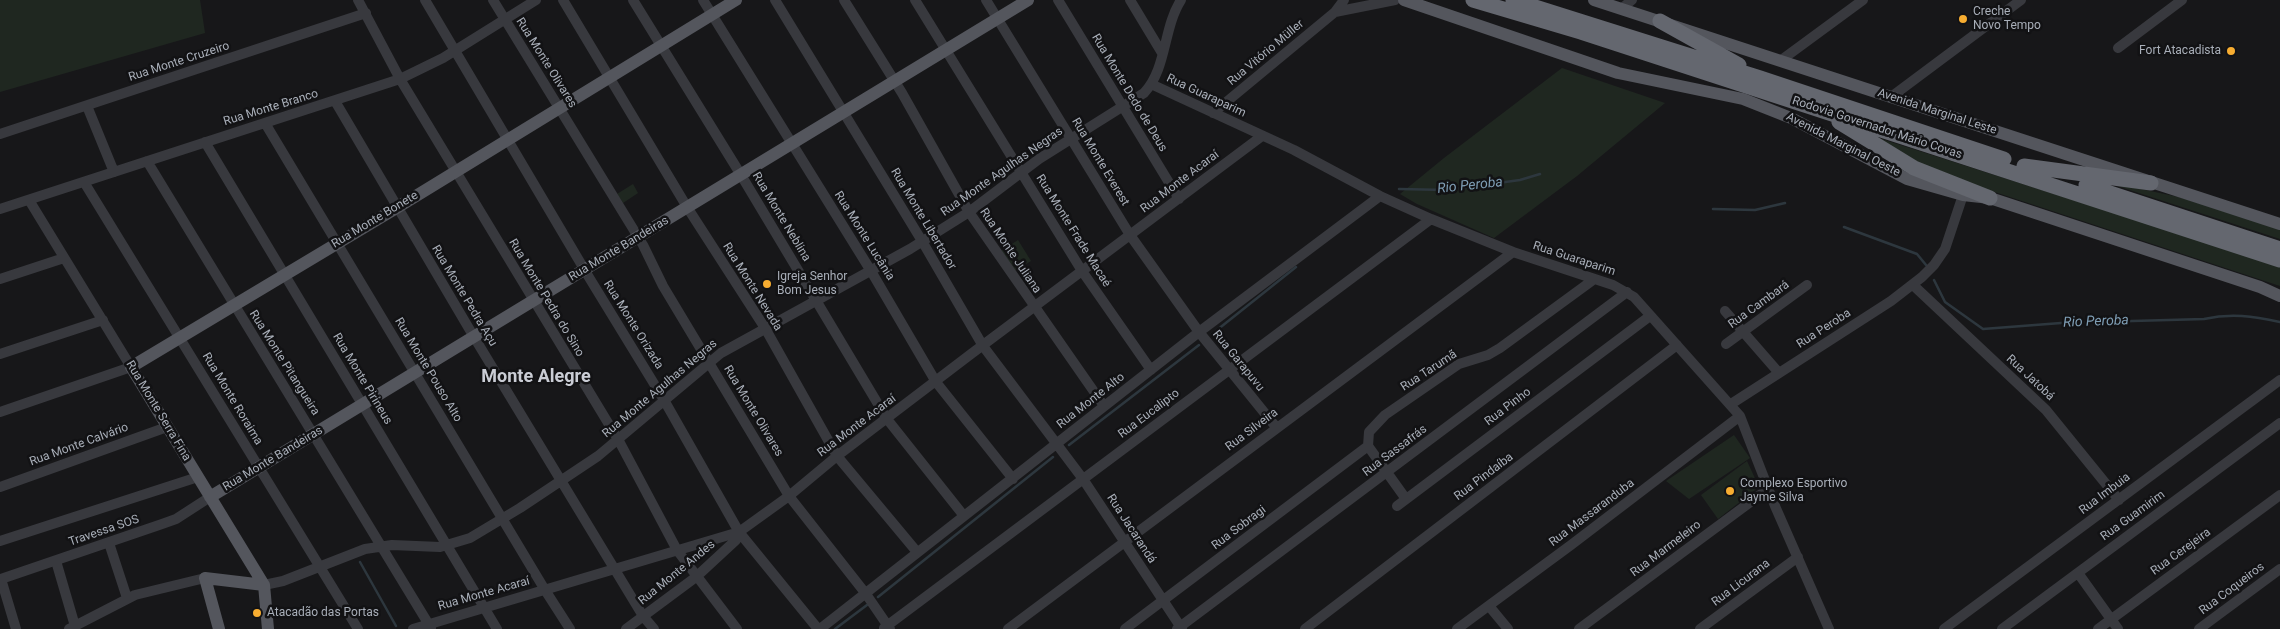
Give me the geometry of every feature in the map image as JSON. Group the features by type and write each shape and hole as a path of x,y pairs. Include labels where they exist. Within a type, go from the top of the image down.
{"highway":[{"name":"Rodovia Governador Mário Covas","path":"1473,0 1581,32 2280,260"},
{"name":"Rodovia Governador Mário Covas","path":"1514,0 1760,78 2280,249"},
{"path":"1660,21 1712,48 1760,78"},
{"path":"1814,108 1914,168 1990,198"},
{"path":"2024,166 2151,183"}],"main road":[{"name":"Rua Monte Bonete","path":"131,367 507,141 736,0"},
{"name":"Rua Monte Bandeiras","path":"210,498 1028,0"},
{"name":"Avenida Marginal Oeste","path":"1404,0 1618,73 1743,99 1791,118 1907,179 1963,195 1990,198 2260,287 2280,296"},
{"name":"Avenida Marginal Leste","path":"1594,0 2280,224"},
{"name":"Rua Monte Serra Fina","path":"131,367 264,586 268,629"},
{"path":"219,629 205,578 264,586"}],"street":[{"name":"Rua Monte Pedra do Sino","path":"358,0 400,79 619,441 677,550 737,629"},
{"name":"Rua Monte Orizada","path":"425,0 584,270 664,400 739,532 819,629"},
{"name":"Rua Monte Olivares","path":"493,0 638,237 663,286 789,496 866,594 887,628"},
{"name":"Rua Monte Branco","path":"0,209 400,79 454,51 536,0"},
{"name":"Rua Monte Nevada","path":"563,0 687,207 765,328 837,456 917,552"},
{"name":"Rua Monte Neblina","path":"633,0 741,175 887,419 964,516"},
{"name":"Rua Monte Lucânia","path":"703,0 871,271 936,382 1013,479"},
{"name":"Rua Monte Libertador","path":"775,0 922,241 983,346 1056,444"},
{"name":"Rua Monte Juliana","path":"844,0 894,81 969,212 1104,406"},
{"name":"Rua Monte Frade Macaé","path":"915,0 1082,271 1151,370"},
{"name":"Rua Monte Everest","path":"986,0 1130,235 1199,332"},
{"name":"Rua Monte Dedo de Deus","path":"1058,0 1179,198"},
{"path":"1130,0 1162,53"},
{"name":"Rua Monte Agulhas Negras","path":"264,586 365,549 381,546 448,546 470,538 561,481 619,441 709,361 765,328 817,302 922,241 969,212 1021,172 1144,93 1151,84 1162,53 1170,21 1181,0"},
{"name":"Rua Vitório Müller","path":"1213,113 1335,12 1344,0"},
{"name":"Rua Vitório Müller","path":"1335,12 1396,0"},
{"path":"1620,9 1632,0"},
{"path":"1780,61 1863,0"},
{"path":"1891,97 2021,0"},
{"path":"2118,48 2182,0"},
{"name":"Rua Monte Cruzeiro","path":"0,134 366,13"},
{"name":"Rua Guaraparim","path":"1151,84 1262,136 1380,196 1513,252 1593,280 1613,285 1637,300 1740,416 1768,489 1827,626"},
{"name":"Rua Monte Pedra Açu","path":"335,101 474,337 643,616 654,629"},
{"path":"86,106 114,172"},
{"name":"Rua Monte Pouso Alto","path":"265,123 570,629"},
{"name":"Rua Monte Acaraí","path":"413,629 431,626 614,568 739,532 1262,136"},
{"name":"Rua Monte Pirineus","path":"205,142 497,629"},
{"name":"Rua Monte Pitangueira","path":"147,161 233,305 431,626"},
{"name":"Rua Monte Roraima","path":"84,182 358,629"},
{"name":"Rua Peroba","path":"1731,404 1913,285 1927,272 1945,249 1963,195"},
{"name":"Rua Monte Alto","path":"819,629 1199,332 1380,196"},
{"name":"Rua Monte Serra Fina","path":"29,200 131,367"},
{"name":"Rua Eucalipto","path":"887,628 1083,478 1431,218"},
{"name":"Rua Silveira","path":"1008,629 1276,427 1513,252"},
{"path":"0,279 64,258"},
{"name":"Rua Tarumã","path":"1368,446 1369,432 1386,415 1459,364 1488,355 1500,348 1593,280"},
{"name":"Rua Cambará","path":"1726,344 1807,285"},
{"name":"Rua Jatobá","path":"1913,285 2046,410 2119,500"},
{"name":"Rua Sassafrás","path":"1180,628 1627,292"},
{"path":"1725,311 1745,331 1779,372"},
{"name":"Rua Pinho","path":"1397,506 1650,316"},
{"path":"0,354 103,320"},
{"name":"Rua Garapuvu","path":"1199,332 1276,427"},
{"name":"Rua Pindaíba","path":"1305,629 1677,345"},
{"name":"Rua Monte Bonete","path":"0,412 131,367"},
{"name":"Rua Imbuia","path":"1944,629 2280,380"},
{"name":"Rua Massaranduba","path":"1457,629 1740,416"},
{"name":"Rua Guamirim","path":"2002,629 2280,423"},
{"name":"Rua Monte Calvário","path":"0,487 167,427"},
{"name":"Rua Jacarandá","path":"1056,444 1083,478 1180,628"},
{"path":"1368,446 1406,499"},
{"name":"Rua Sobragi","path":"1125,629 1368,446"},
{"path":"0,541 198,477"},
{"name":"Rua Marmeleiro","path":"1580,629 1768,489"},
{"name":"Rua Cerejeira","path":"2098,629 2280,496"},
{"name":"Travessa SOS","path":"1,579 170,521 210,498"},
{"name":"Rua Monte Andes","path":"626,629 696,577 736,540 739,532"},
{"path":"109,542 128,598"},
{"name":"Rua Licurana","path":"1700,629 1798,557"},
{"path":"56,561 72,627 128,598 205,578"},
{"name":"Rua Coqueiros","path":"2199,629 2280,569"},
{"path":"2078,573 2118,629"},
{"path":"1,579 16,629"},
{"path":"1489,606 1508,629"},
{"path":"1817,629 1827,626"}],"shaded area":[{"path":"0,0 200,0 205,33 0,92"},
{"path":"1562,68 1665,103 1577,176 1494,238 1417,204 1400,194 1444,158"},
{"path":"1869,135 2280,266 2280,286 1928,170"},
{"path":"2102,181 2179,197 2280,229 2280,239"},
{"path":"633,184 638,193 623,203 617,194"},
{"path":"1018,240 1031,261 1014,271 1001,251"},
{"path":"1734,435 1750,458 1689,499 1666,481"},
{"name":"Complexo Esportivo Jayme Silva","path":"1747,461 1759,487 1718,519 1701,495"}],"waterway":[{"name":"Rio Peroba","path":"1399,189 1447,190 1520,180 1540,174"},
{"name":"Rio Peroba","path":"1713,209 1755,210 1785,203"},
{"name":"Rio Peroba","path":"1844,227 1917,254 1926,265"},
{"path":"1212,334 1296,267"},
{"name":"Rio Peroba","path":"1934,280 1945,302 1983,329 2061,323 2204,319 2233,316 2280,322"},
{"path":"1069,445 1199,345"},
{"path":"878,597 1053,457"},
{"path":"360,562 396,626"},
{"path":"835,629 867,605"}],"place":[{"name":"Creche Novo Tempo","path":"1963,19"},
{"name":"Fort Atacadista","path":"2231,51"},
{"name":"Igreja Senhor Bom Jesus","path":"767,284"},
{"name":"Complexo Esportivo Jayme Silva","path":"1730,491"},
{"name":"Atacadão das Portas","path":"257,613"}],"district":[{"name":"Monte Alegre","path":"536,377"}]}
